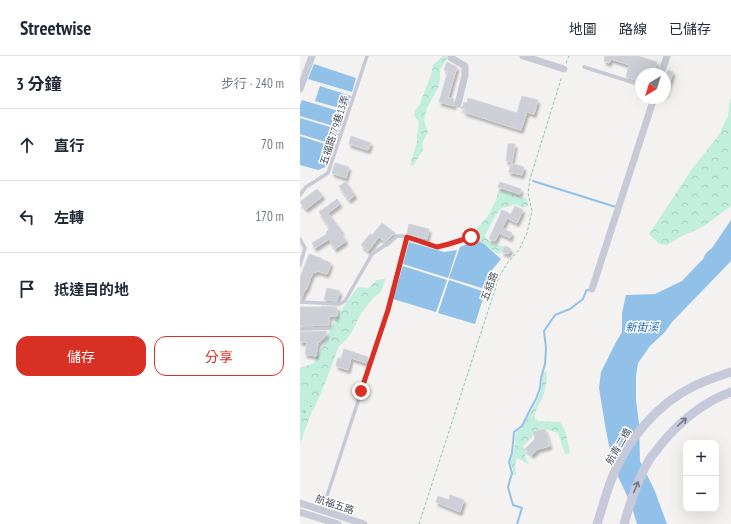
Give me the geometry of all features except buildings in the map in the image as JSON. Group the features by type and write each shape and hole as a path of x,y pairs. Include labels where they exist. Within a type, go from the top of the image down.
{"street":[{"path":"300,89 312,56"},
{"path":"452,56 452,58 465,66 465,75 458,104"},
{"path":"523,56 564,69"},
{"path":"663,68 667,56"},
{"path":"592,289 652,104"},
{"name":"航青二橋","path":"597,524 607,492 622,457 637,434 653,415 693,386 731,372"},
{"path":"624,524 638,484 648,462 670,433 695,411 731,392"},
{"name":"航福五路","path":"300,503 364,524"},
{"name":"航福五路","path":"300,512 338,524"}],"lane":[{"name":"五福路779巷13弄","path":"300,196 306,187 328,173 367,56"},
{"path":"584,67 635,83"},
{"path":"300,302 340,304 345,301 372,254 397,236 407,237 437,247 471,237"},
{"path":"326,502 388,310 407,237"},
{"path":"300,239 305,248 300,265"},
{"path":"300,329 329,328"}],"path":[{"name":"五結路","path":"419,524 499,276 508,262 519,250 527,233 532,211 528,193 530,179 568,56"}],"green space":[{"path":"443,56 448,56 440,70 440,80 437,90 427,108 424,120 428,132 422,143 423,150 413,166 410,165 417,143 419,122 414,115 415,110 419,106 431,75 433,65"},
{"path":"731,99 731,206 704,226 667,245 659,244 649,234 692,169 718,136 728,116"},
{"path":"499,189 527,199 528,206 523,208 516,204 502,208 495,216 485,236 491,242 505,247 502,252 498,254 476,239 473,233 488,216 496,200"},
{"path":"385,279 381,292 373,298 360,315 353,330 346,340 339,346 314,408 305,401 300,401 300,368 314,363 340,312 358,287 368,288 377,280"},
{"path":"546,371 547,378 545,389 536,411 535,419 538,421 560,422 565,430 570,453 565,454 558,433 545,429 533,432 532,437 523,446 527,453 525,456 529,464 517,458 515,465 516,476 513,475 513,469 510,462 514,451 516,432 521,429 536,403 541,390 543,373"},
{"path":"300,401 305,401 314,408 310,416 300,411"},
{"path":"300,411 310,416 300,444"}],"water":[{"path":"314,64 356,78 352,92 308,79"},
{"path":"320,86 351,96 346,110 315,101"},
{"path":"302,100 345,113 340,128 300,116 300,105"},
{"path":"300,118 340,130 335,145 300,134"},
{"path":"300,136 334,147 328,166 318,170 300,165"},
{"name":"新街溪","path":"731,220 731,261 672,322 665,332 650,346 638,363 636,376 636,400 639,424 640,461 654,489 667,524 637,524 631,504 613,466 599,388 601,372 622,332 622,313 626,295 655,294 682,281 712,248"},
{"path":"477,240 484,244 501,259 492,270 485,289 449,278 460,247"},
{"path":"409,242 444,252 457,250 448,278 403,264"},
{"path":"403,266 447,280 436,312 393,299"},
{"path":"449,280 485,292 475,324 438,313"}],"waterway":[{"path":"533,181 616,207"},
{"path":"517,524 522,508 513,505 508,487 512,473 509,462 512,453 514,432 522,426 540,388 545,364 546,348 544,331 555,315 570,309 583,299 586,291 590,289"}],"route":[{"path":"361,391 388,310 407,237 437,247 471,237"}]}
